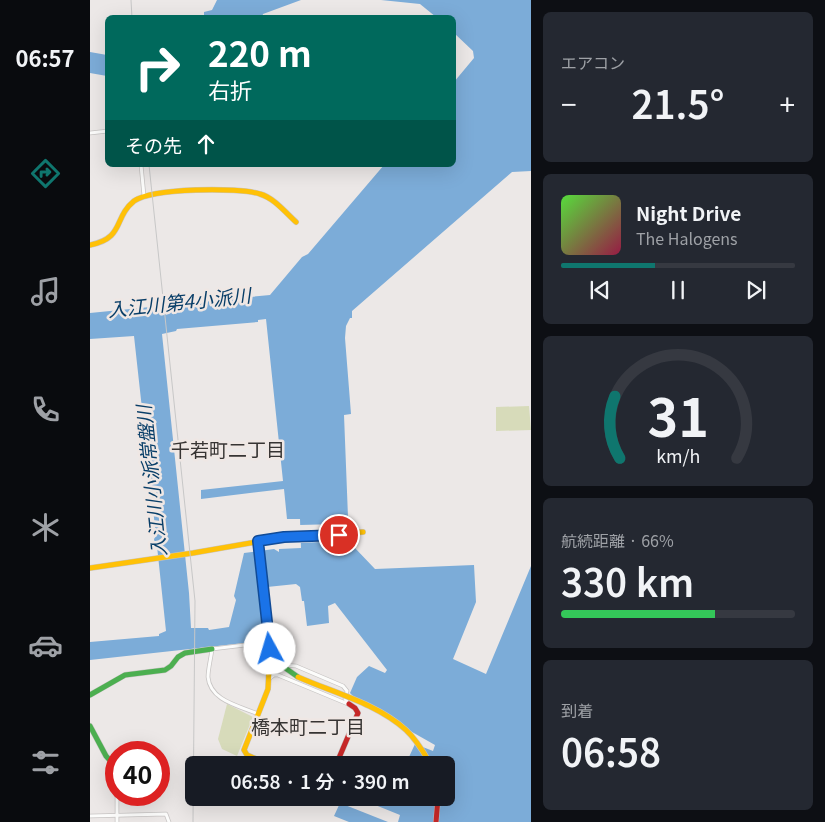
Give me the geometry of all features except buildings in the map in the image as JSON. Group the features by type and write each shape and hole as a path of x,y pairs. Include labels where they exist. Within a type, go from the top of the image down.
{"street":[{"path":"90,133 105,131"},
{"path":"141,167 144,196"},
{"path":"90,245 108,240 129,207 136,200 144,196 197,190 249,190 272,199 296,222"},
{"path":"90,568 258,541 363,532"},
{"path":"249,756 244,750 268,689 271,658 258,541"},
{"path":"90,695 118,678 129,674 159,672 169,668 183,654 248,646 271,658 298,676 377,711 399,723 416,738 426,756"},
{"path":"212,649 208,676 214,691 222,699 258,714"},
{"path":"280,665 296,666 344,686 347,691 346,699 349,704"},
{"path":"270,678 278,675 356,708 357,714 340,756"},
{"path":"340,701 346,699"},
{"path":"90,726 105,754"},
{"path":"117,806 117,822"},
{"path":"436,822 437,806"},
{"path":"90,816 166,814 168,822"}],"green space":[{"path":"529,406 531,430 496,431 496,407"},
{"path":"227,704 253,717 237,756 222,749 218,739"}],"water":[{"path":"217,0 301,0 263,15 204,15 204,12 212,10"},
{"name":"入江川小派常盤川","path":"381,0 531,0 531,171 512,172 352,311 352,318 350,318 346,326 345,338 351,414 344,415 348,517 339,517 340,547 354,547 375,569 474,565 476,602 453,659 486,674 531,566 531,822 398,822 400,815 378,806 455,806 455,756 409,756 415,744 433,751 435,745 359,702 350,693 357,677 369,666 385,673 387,670 335,603 328,606 329,623 307,626 304,601 302,601 300,587 296,584 267,587 271,640 90,660 90,642 159,636 159,634 166,631 157,546 154,539 156,536 134,336 90,339 90,313 270,295 302,257 308,254 382,167 456,167 456,80 474,58 473,51 456,35 456,15 434,15 420,4","holes":["266,319 283,481 201,490 201,499 284,489 287,519 300,519 301,548 279,549 279,552 274,549 244,553 229,627 209,630 208,628 191,628 162,334 176,331 177,329 258,322 258,320"]},
{"path":"90,52 105,55 105,76 90,73"},
{"path":"339,806 348,806 388,822 349,822 334,816"}],"pier":[{"path":"338,524 340,541 300,543 300,525"}],"railway":[{"path":"131,0 132,15"},
{"path":"149,167 195,601 193,822"}],"traffic: fast":[{"path":"90,695 125,675 165,670 185,653 212,649"},
{"path":"271,658 298,677"},
{"path":"90,726 105,754"}],"traffic: slow":[{"path":"90,245 109,238 123,214 134,201 159,193 176,191 234,190 260,194 275,202 296,222"},
{"path":"90,568 284,537 363,532"},
{"path":"249,756 244,750 268,689 270,651 258,541"},
{"path":"298,677 354,699 382,713 406,730 414,738 426,756"}],"traffic: jam":[{"path":"340,756 358,713 349,704"},
{"path":"436,822 437,806"}],"district":[{"name":"千若町二丁目","path":"228,448"},
{"name":"橋本町二丁目","path":"308,725"}],"route":[{"path":"270,649 258,541 284,537 339,535"}],"water label":[{"name":"入江川第4小派川","path":"179,301"}]}
